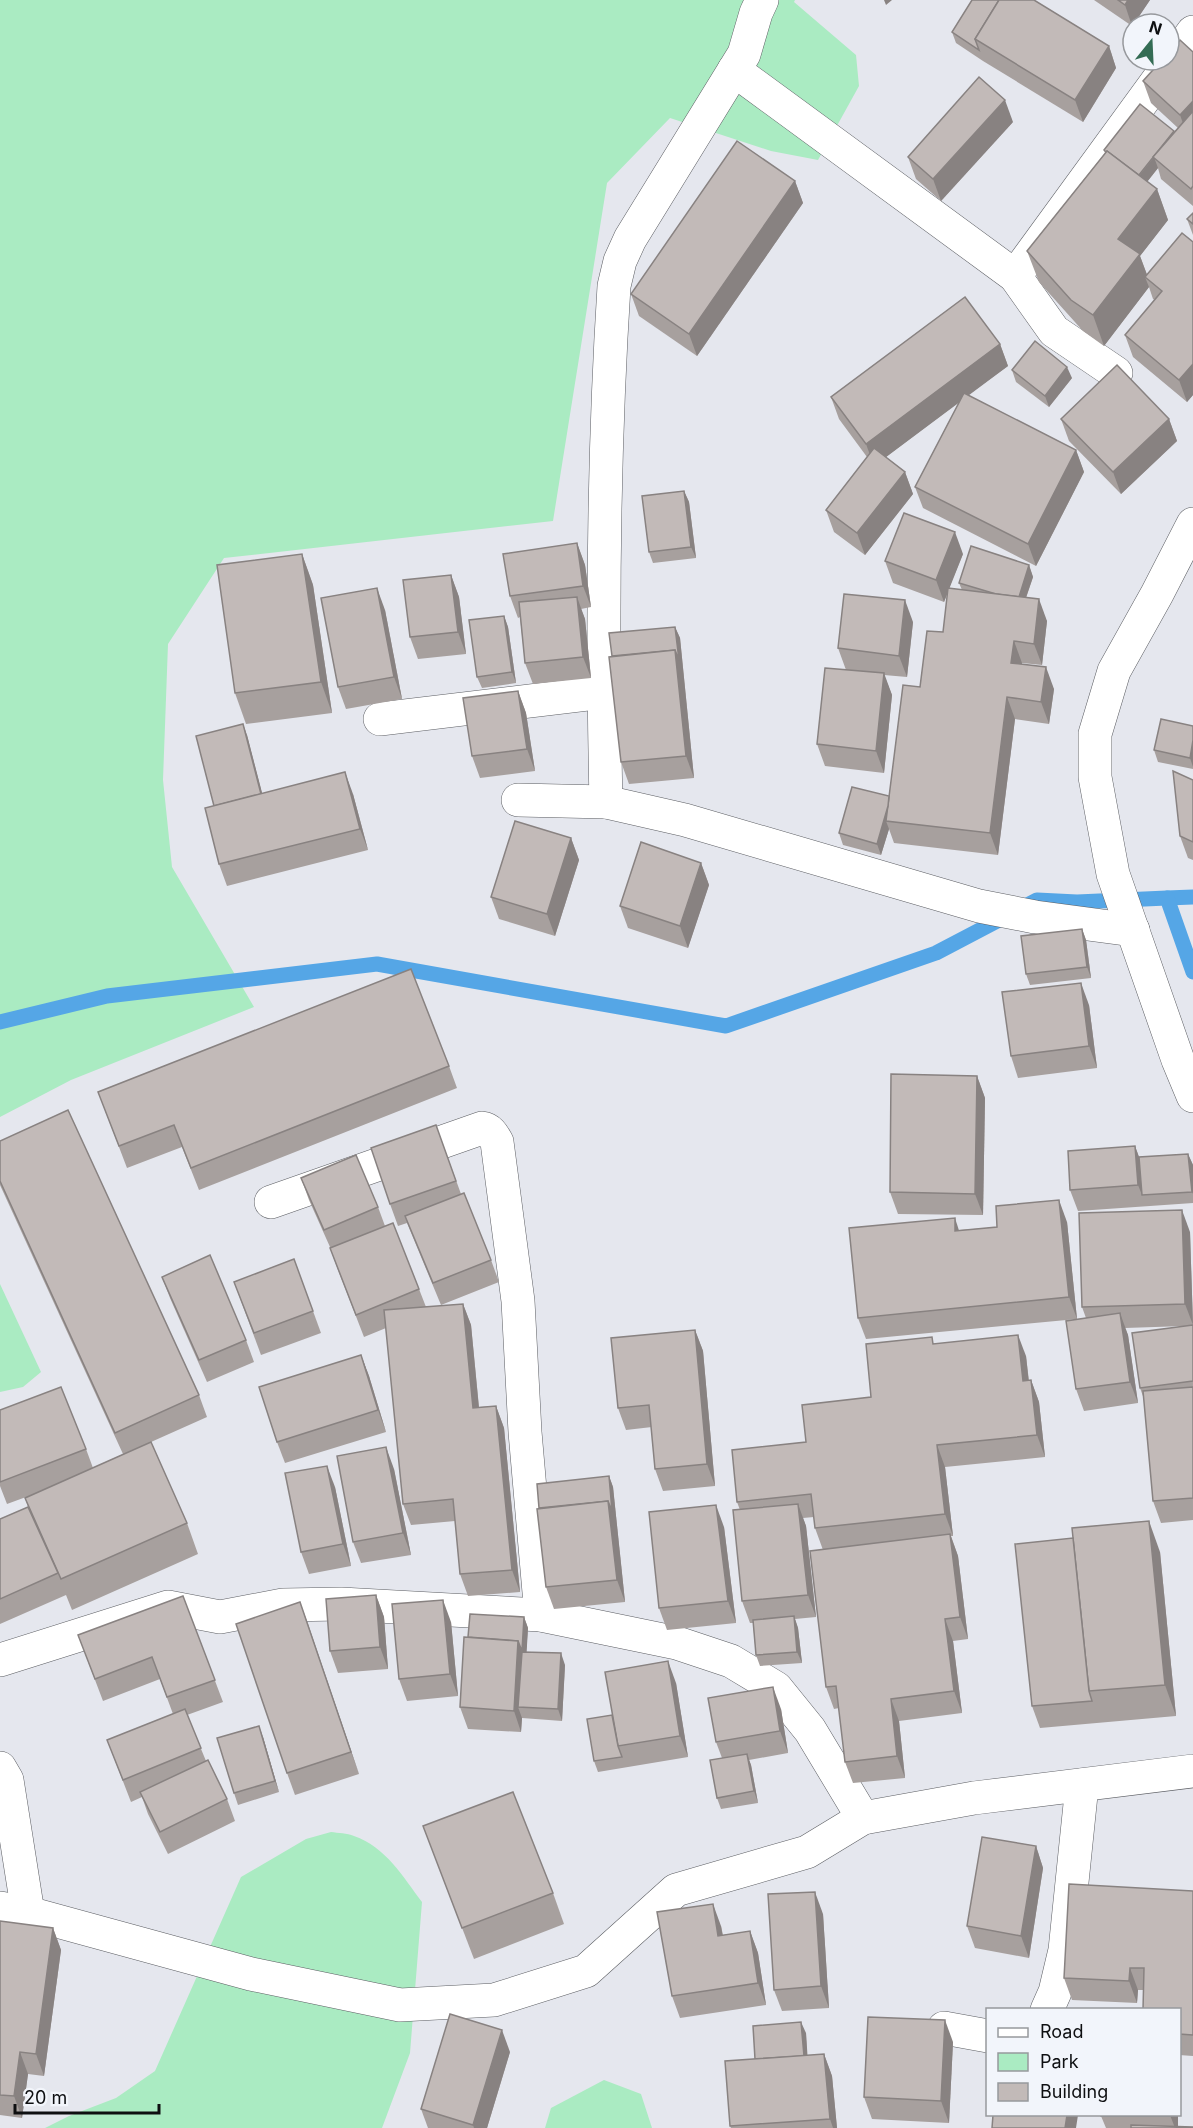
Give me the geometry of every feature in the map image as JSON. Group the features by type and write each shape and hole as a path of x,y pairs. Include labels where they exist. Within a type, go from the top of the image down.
{"street":[{"path":"606,802 604,692 606,488 614,286 620,261 630,239 744,54 762,0"},
{"path":"1015,276 1193,32"},
{"path":"734,70 1015,276 1054,331 1116,373"},
{"path":"1193,524 1114,671 1095,734 1095,777 1113,874 1178,1060 1193,1096"},
{"path":"380,719 604,692"},
{"path":"519,800 606,802 685,820 979,906 1035,917 1131,923"},
{"path":"271,1202 482,1128 488,1129 492,1134 497,1142 518,1301 525,1432 541,1615"},
{"path":"0,1660 168,1607 220,1617 283,1605 341,1604 541,1615 677,1643 731,1661 776,1688 810,1730 863,1818"},
{"path":"0,1768 7,1780 14,1911 251,1974 400,2005 494,2000 586,1971 676,1890 807,1852 863,1818 974,1798 1193,1771"},
{"path":"1048,2008 1055,1992 1065,1950 1082,1785"},
{"path":"944,2028 986,2036"}],"green space":[{"path":"0,0 795,0 794,2 856,55 859,86 818,160 771,151 670,118 607,183 553,521 224,558 168,644 163,780 172,867 254,1007 71,1080 0,1117"},
{"path":"0,1284 41,1372 23,1387 0,1392"},
{"path":"331,1832 351,1835 375,1847 401,1873 422,1902 410,2053 382,2128 45,2128 116,2098 155,2071 241,1877 306,1839"},
{"path":"604,2080 641,2094 652,2128 545,2128 551,2108"}],"building":[{"path":"972,0 999,0 975,39 979,50 952,32"},
{"path":"999,0 1034,0 1109,46 1075,100 975,39"},
{"path":"1118,0 1128,0 1125,5"},
{"path":"1181,41 1193,52 1193,101 1180,115 1143,81 1151,72 1181,72"},
{"path":"979,77 1005,100 933,179 908,157"},
{"path":"1140,104 1174,131 1139,175 1104,150"},
{"path":"1193,111 1193,186 1191,189 1153,157"},
{"path":"737,141 795,181 689,334 631,294"},
{"path":"1107,151 1157,189 1118,239 1140,254 1093,315 1071,300 1027,251"},
{"path":"1193,213 1193,224 1187,219"},
{"path":"1182,233 1193,242 1193,364 1179,380 1125,335 1162,291 1145,277"},
{"path":"965,297 1000,344 866,444 831,397"},
{"path":"1035,341 1067,367 1045,396 1012,370"},
{"path":"1117,365 1169,419 1113,472 1061,419"},
{"path":"964,393 1076,450 1028,544 915,487"},
{"path":"874,448 905,472 857,533 826,510"},
{"path":"684,491 691,547 649,552 642,496"},
{"path":"904,513 955,532 936,580 885,561"},
{"path":"577,543 583,586 510,596 503,554"},
{"path":"971,546 1029,565 1019,597 996,594 959,583"},
{"path":"302,554 321,682 235,693 217,565"},
{"path":"451,575 458,632 410,637 403,580"},
{"path":"377,588 394,677 338,687 321,598"},
{"path":"948,588 1039,599 1034,644 1014,641 1011,663 1046,667 1041,702 1007,697 990,833 886,821 903,685 920,687 927,631 943,632"},
{"path":"844,594 905,600 899,656 838,648"},
{"path":"577,597 583,657 525,663 519,602"},
{"path":"504,616 512,672 477,677 469,620"},
{"path":"675,627 679,660 675,650 612,656 609,633"},
{"path":"675,650 686,756 621,762 609,657"},
{"path":"825,668 884,673 876,751 817,744"},
{"path":"518,691 527,749 472,756 463,698"},
{"path":"1161,719 1193,726 1190,758 1154,750"},
{"path":"243,724 261,794 214,806 196,736"},
{"path":"1173,771 1193,780 1193,842 1180,836"},
{"path":"345,772 360,829 219,864 205,808"},
{"path":"852,787 889,796 877,844 839,833"},
{"path":"515,821 571,838 547,914 491,897"},
{"path":"641,842 701,863 680,926 620,906"},
{"path":"1082,929 1087,967 1026,974 1021,936"},
{"path":"411,969 449,1066 191,1168 174,1125 119,1146 98,1092"},
{"path":"1081,983 1089,1046 1011,1056 1002,992"},
{"path":"891,1074 977,1076 975,1194 890,1192"},
{"path":"68,1110 199,1395 115,1433 0,1181 0,1141"},
{"path":"436,1125 456,1181 390,1204 371,1148"},
{"path":"1135,1146 1138,1185 1070,1190 1068,1151"},
{"path":"1188,1154 1192,1192 1142,1195 1139,1157"},
{"path":"356,1155 378,1207 324,1230 301,1178"},
{"path":"464,1193 491,1260 433,1283 405,1216"},
{"path":"1059,1200 1069,1297 858,1318 849,1228 955,1218 955,1231 997,1227 996,1206"},
{"path":"1182,1210 1185,1304 1082,1307 1079,1213"},
{"path":"393,1223 419,1289 356,1315 330,1248"},
{"path":"210,1255 246,1340 199,1360 162,1277"},
{"path":"294,1259 313,1311 254,1333 234,1282"},
{"path":"463,1304 473,1408 496,1406 512,1570 460,1574 453,1499 403,1504 384,1310"},
{"path":"1120,1313 1130,1382 1076,1389 1066,1321"},
{"path":"1193,1325 1193,1381 1140,1388 1132,1333"},
{"path":"695,1330 707,1464 655,1469 649,1405 618,1408 611,1338"},
{"path":"1018,1335 1023,1381 1031,1380 1037,1435 937,1445 945,1514 815,1528 811,1494 737,1502 732,1450 806,1442 802,1405 871,1397 866,1344 932,1337 933,1344"},
{"path":"361,1355 378,1410 277,1442 259,1387"},
{"path":"61,1387 86,1449 0,1482 0,1410"},
{"path":"1193,1387 1193,1498 1153,1501 1143,1391"},
{"path":"151,1442 187,1523 61,1579 25,1498"},
{"path":"386,1447 403,1533 353,1542 337,1456"},
{"path":"327,1466 343,1544 301,1552 285,1473"},
{"path":"609,1476 612,1511 608,1501 539,1508 537,1484"},
{"path":"608,1501 617,1580 546,1587 537,1509"},
{"path":"798,1504 808,1595 742,1601 733,1510"},
{"path":"716,1505 728,1601 659,1608 649,1512"},
{"path":"28,1507 58,1573 0,1599 0,1519"},
{"path":"1149,1521 1165,1685 1089,1691 1072,1528"},
{"path":"950,1534 960,1617 945,1619 954,1691 891,1699 897,1756 845,1762 836,1686 826,1687 810,1551"},
{"path":"1073,1538 1089,1691 1092,1701 1032,1706 1015,1544"},
{"path":"376,1595 380,1647 330,1651 326,1599"},
{"path":"183,1596 215,1680 167,1697 152,1657 95,1679 78,1635"},
{"path":"443,1600 450,1674 399,1679 392,1604"},
{"path":"300,1602 351,1752 287,1773 236,1624"},
{"path":"470,1614 524,1617 522,1651 518,1641 468,1637"},
{"path":"794,1616 797,1652 756,1655 753,1620"},
{"path":"464,1637 518,1641 514,1711 460,1707"},
{"path":"522,1652 561,1653 558,1709 518,1707"},
{"path":"668,1661 680,1736 618,1746 605,1672"},
{"path":"773,1687 780,1731 716,1742 708,1698"},
{"path":"185,1709 201,1748 123,1780 107,1740"},
{"path":"612,1715 622,1757 594,1761 587,1719"},
{"path":"259,1726 275,1781 234,1793 217,1738"},
{"path":"747,1754 754,1791 717,1798 710,1760"},
{"path":"208,1760 227,1799 160,1832 140,1792"},
{"path":"513,1792 553,1893 462,1928 423,1826"},
{"path":"982,1837 1036,1846 1021,1936 967,1926"},
{"path":"1069,1884 1193,1891 1193,2035 1181,2034 1181,2008 1143,2008 1144,1968 1130,1968 1129,1981 1064,1978"},
{"path":"815,1892 821,1986 774,1990 768,1894"},
{"path":"713,1904 718,1936 750,1931 758,1983 672,1996 657,1912"},
{"path":"0,1921 53,1928 36,2054 20,2052 14,2096 0,2095"},
{"path":"450,2014 502,2030 473,2125 421,2109"},
{"path":"868,2017 945,2020 941,2101 864,2097"},
{"path":"801,2022 804,2056 755,2059 753,2026"},
{"path":"824,2054 830,2119 730,2126 725,2061"},
{"path":"993,2116 1067,2116 1065,2128 992,2128"},
{"path":"1131,2125 1193,2127 1193,2128 1131,2128"}],"waterway":[{"path":"1167,898 1193,897"},
{"path":"0,1022 107,996 377,964 726,1026 936,953 1037,900 1077,902 1167,898 1193,972"}]}
